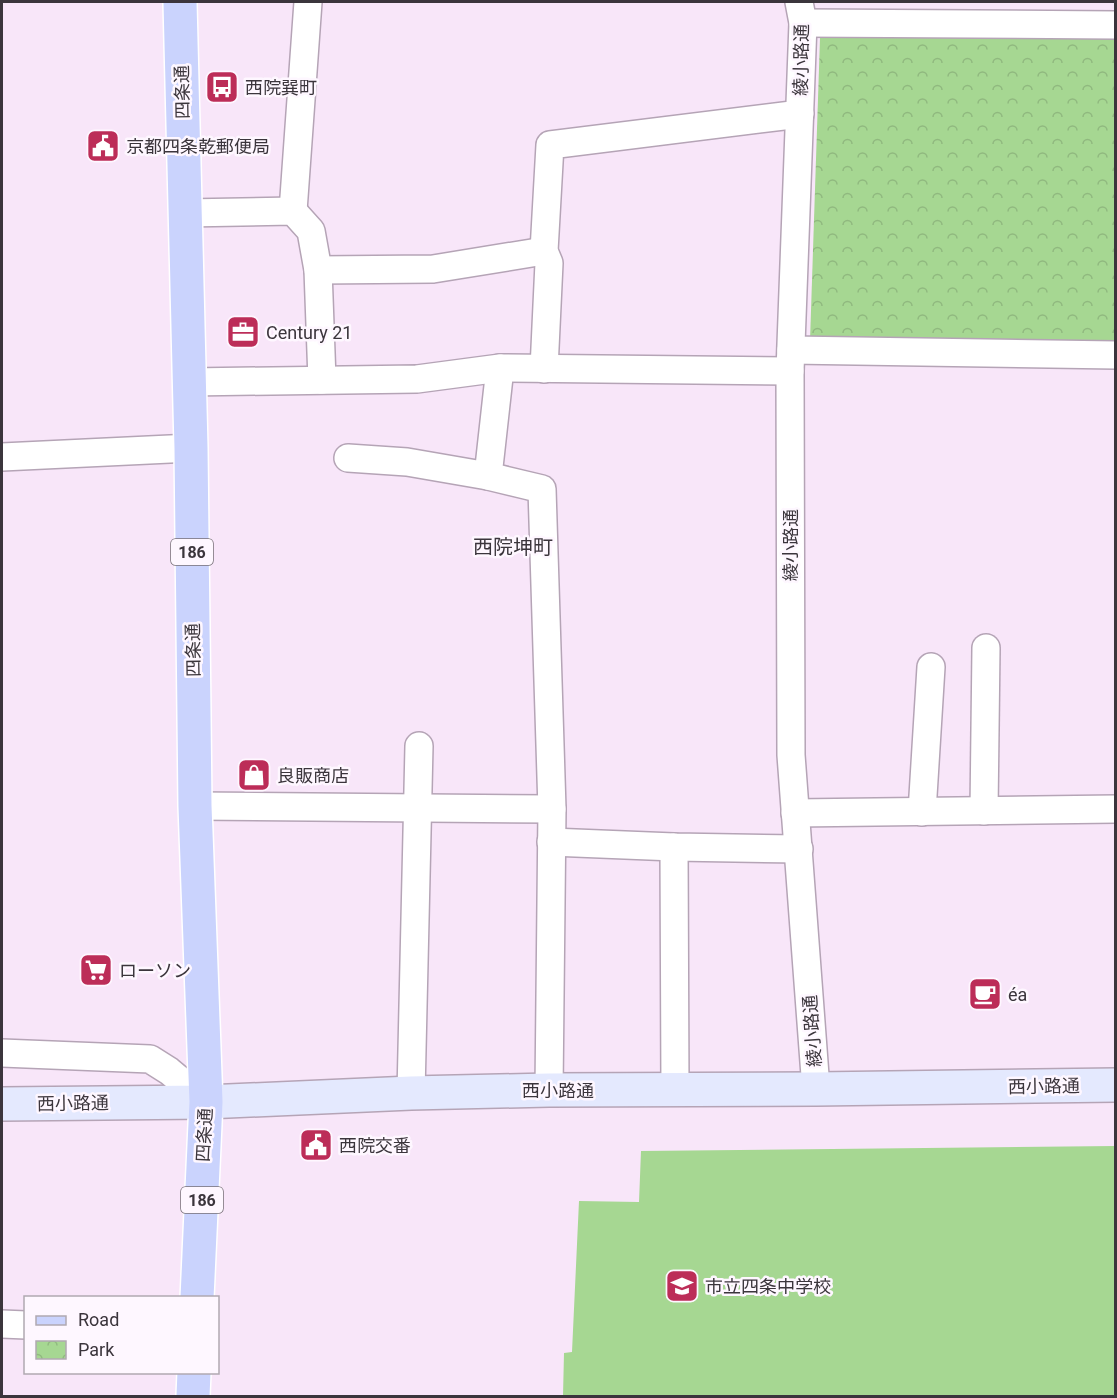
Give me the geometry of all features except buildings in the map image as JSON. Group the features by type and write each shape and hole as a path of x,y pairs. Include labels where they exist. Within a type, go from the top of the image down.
{"main road":[{"name":"四条通","path":"180,2 191,448 195,806 206,1102 198,1296"},
{"path":"194,1374 194,1396"}],"street":[{"path":"308,2 293,211 310,231 318,270 322,380"},
{"path":"801,12 1116,25"},
{"name":"綾小路通","path":"801,12 800,114 790,360 791,755 816,1089"},
{"path":"544,369 549,263 544,251 550,145 800,114"},
{"path":"185,213 293,211"},
{"path":"318,270 433,269 544,251"},
{"path":"189,382 417,379 500,368 544,369 790,360 1116,355"},
{"path":"488,476 500,368"},
{"path":"2,457 191,448"},
{"path":"348,458 407,462 488,476 542,489 552,809 549,1090"},
{"path":"984,811 986,648"},
{"path":"922,812 931,668"},
{"path":"411,1093 419,746"},
{"path":"195,806 552,809"},
{"path":"795,813 1116,809"},
{"path":"551,842 798,849"},
{"path":"674,847 675,1090"},
{"path":"2,1053 150,1059 169,1071 206,1102"},
{"name":"西小路通","path":"2,1104 206,1102 411,1093 549,1090 1116,1085"},
{"path":"2,1324 24,1325"}],"green space":[{"path":"820,38 1115,38 1115,341 810,341"},
{"path":"1115,1146 1115,1396 563,1396 564,1353 572,1352 579,1201 639,1202 641,1151"}],"place":[{"name":"西院巽町","path":"222,87"},
{"name":"京都四条乾郵便局","path":"103,146"},
{"name":"Century 21","path":"243,332"},
{"name":"良販商店","path":"254,775"},
{"name":"ローソン","path":"96,970"},
{"name":"éa","path":"985,994"},
{"name":"西院交番","path":"316,1145"},
{"name":"市立四条中学校","path":"682,1286"}],"district":[{"name":"西院坤町","path":"513,547"}]}
